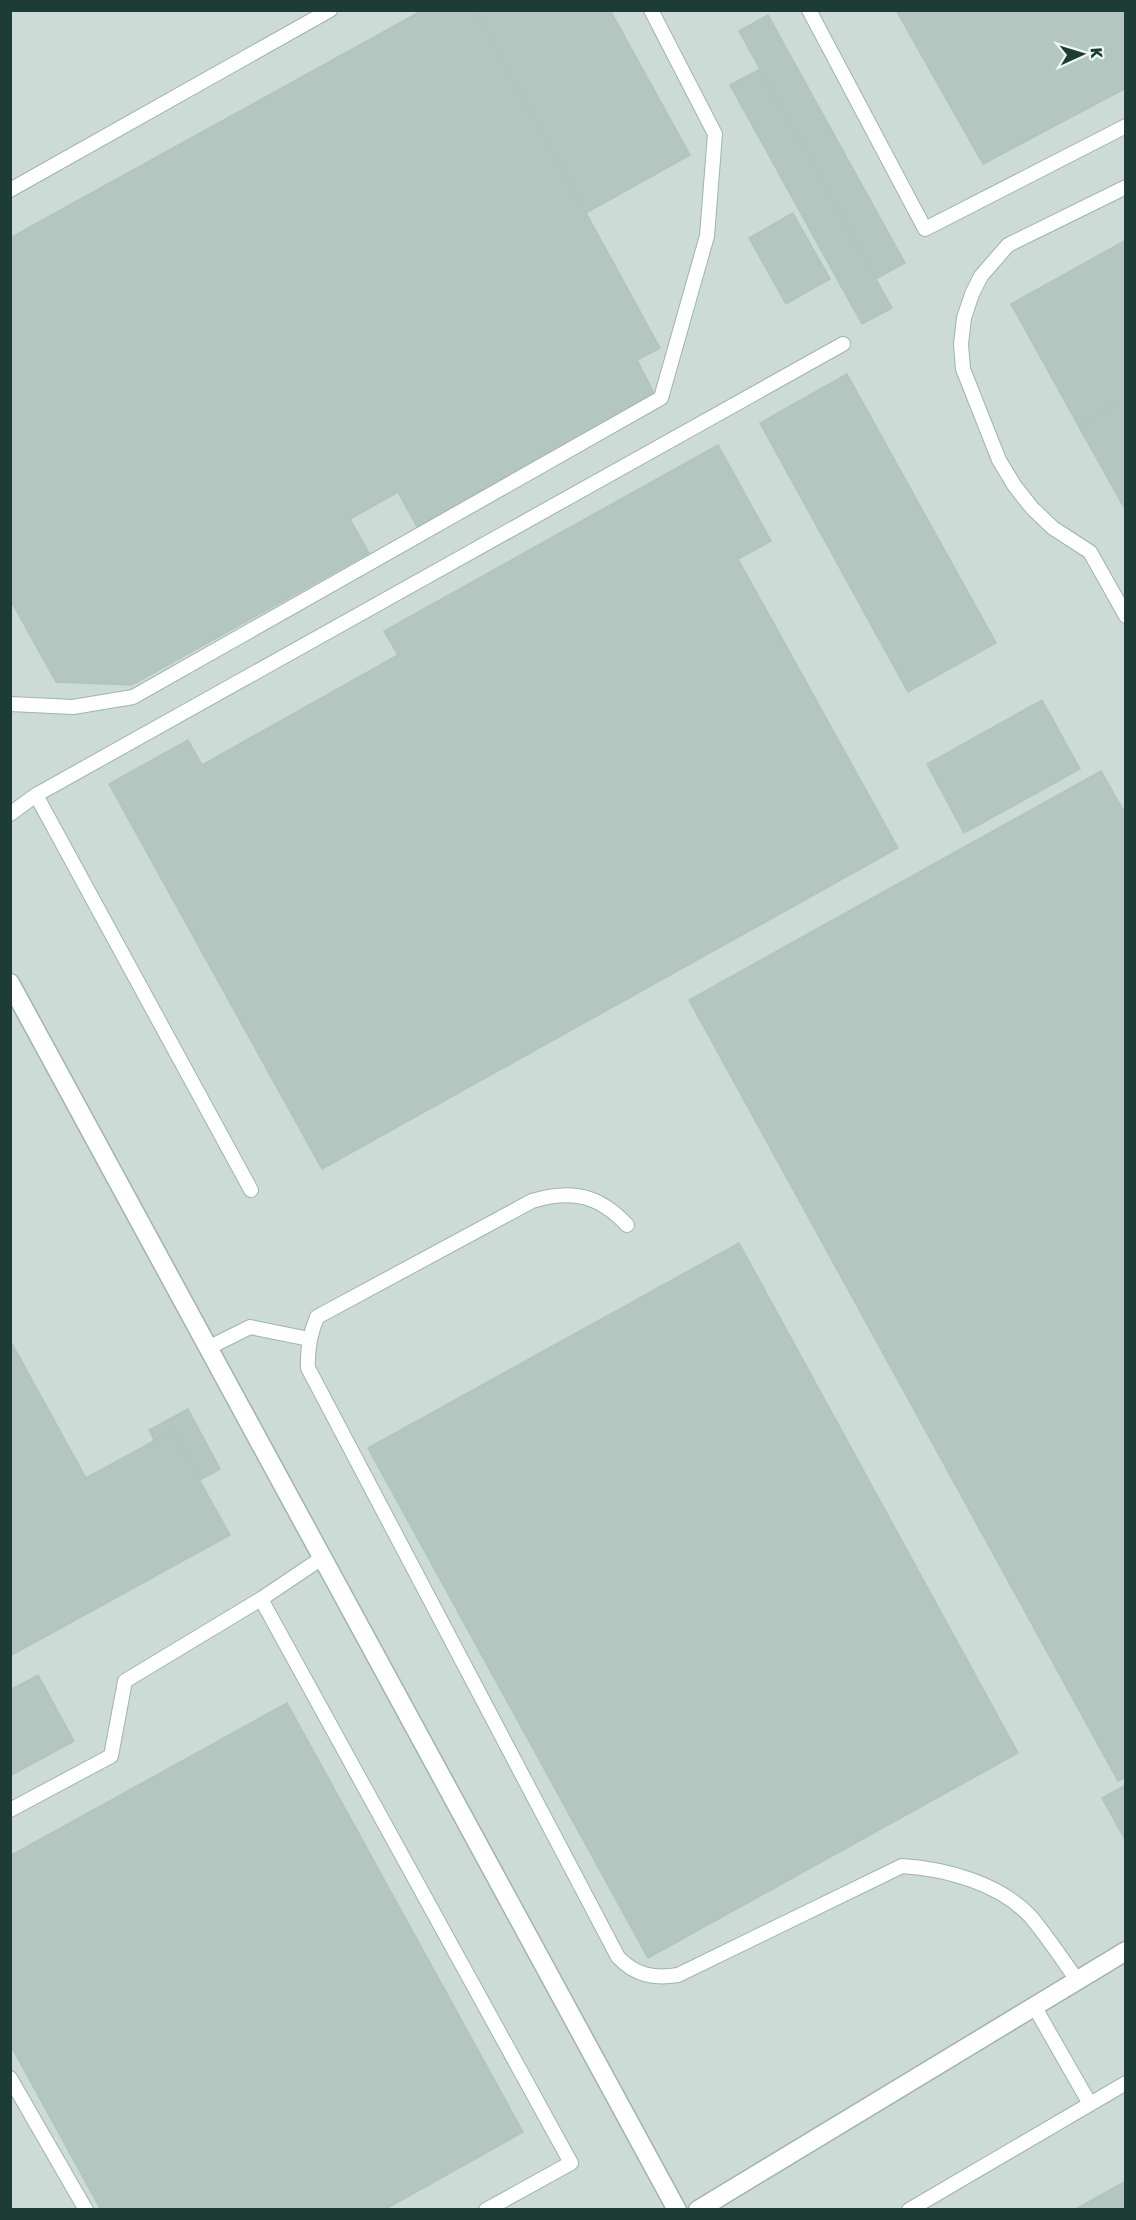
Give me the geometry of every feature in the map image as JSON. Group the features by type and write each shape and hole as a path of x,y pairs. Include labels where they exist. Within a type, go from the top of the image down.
{"street":[{"path":"10,983 677,2210"},
{"path":"698,2210 1125,1951"}],"lane":[{"path":"10,190 330,10"},
{"path":"10,704 73,707 133,697 661,398 707,236 715,134 651,10"},
{"path":"809,10 925,229 1125,126"},
{"path":"1125,187 1008,245 981,276 972,294 964,318 961,344 963,369 999,460 1014,485 1032,508 1053,528 1089,552 1125,616"},
{"path":"10,814 36,795 843,344"},
{"path":"36,795 251,1190"},
{"path":"627,1225 609,1209 588,1198 569,1194 551,1196 532,1202 317,1317 309,1339 308,1368 618,1957 627,1966 650,1977 678,1975 902,1866 925,1867 969,1878 1011,1901 1029,1915 1077,1980"},
{"path":"208,1348 250,1327 309,1339"},
{"path":"10,1810 111,1756 125,1681 261,1599 322,1558"},
{"path":"261,1599 571,2163 486,2210"},
{"path":"1034,2006 1090,2104"},
{"path":"10,2078 86,2210"},
{"path":"909,2210 1125,2083"}],"shaded area":[{"path":"11,11 1125,11 1125,2209 11,2209"}],"building":[{"path":"423,10 475,10 660,348 637,360 655,395 417,527 398,492 350,519 369,553 132,685 56,682 10,599 10,238"},
{"path":"475,10 610,10 690,155 586,213"},
{"path":"896,10 1126,10 1126,88 983,164"},
{"path":"768,15 905,263 876,279 739,31"},
{"path":"760,69 892,308 862,324 730,85"},
{"path":"793,213 830,279 786,304 749,238"},
{"path":"1126,240 1126,398 1078,425 1011,304"},
{"path":"847,374 996,643 908,692 760,423"},
{"path":"1126,398 1126,511 1078,425"},
{"path":"718,445 771,541 738,559 898,848 322,1169 109,784 188,740 202,765 398,655 384,631"},
{"path":"1042,700 1080,769 964,833 927,764"},
{"path":"1101,771 1126,815 1126,1043 1123,1044 1126,1048 1126,1777 1118,1781 689,1000"},
{"path":"739,1243 1018,1753 648,1958 368,1448"},
{"path":"10,1340 86,1478 172,1431 230,1535 10,1656"},
{"path":"188,1409 220,1469 200,1480 172,1431 154,1440 149,1430"},
{"path":"38,1675 74,1741 10,1776 10,1690"},
{"path":"287,1703 523,2132 384,2210 101,2210 10,2044 10,1856"},
{"path":"1126,1785 1126,1841 1102,1798"},
{"path":"1126,2181 1126,2210 1074,2210"}]}
